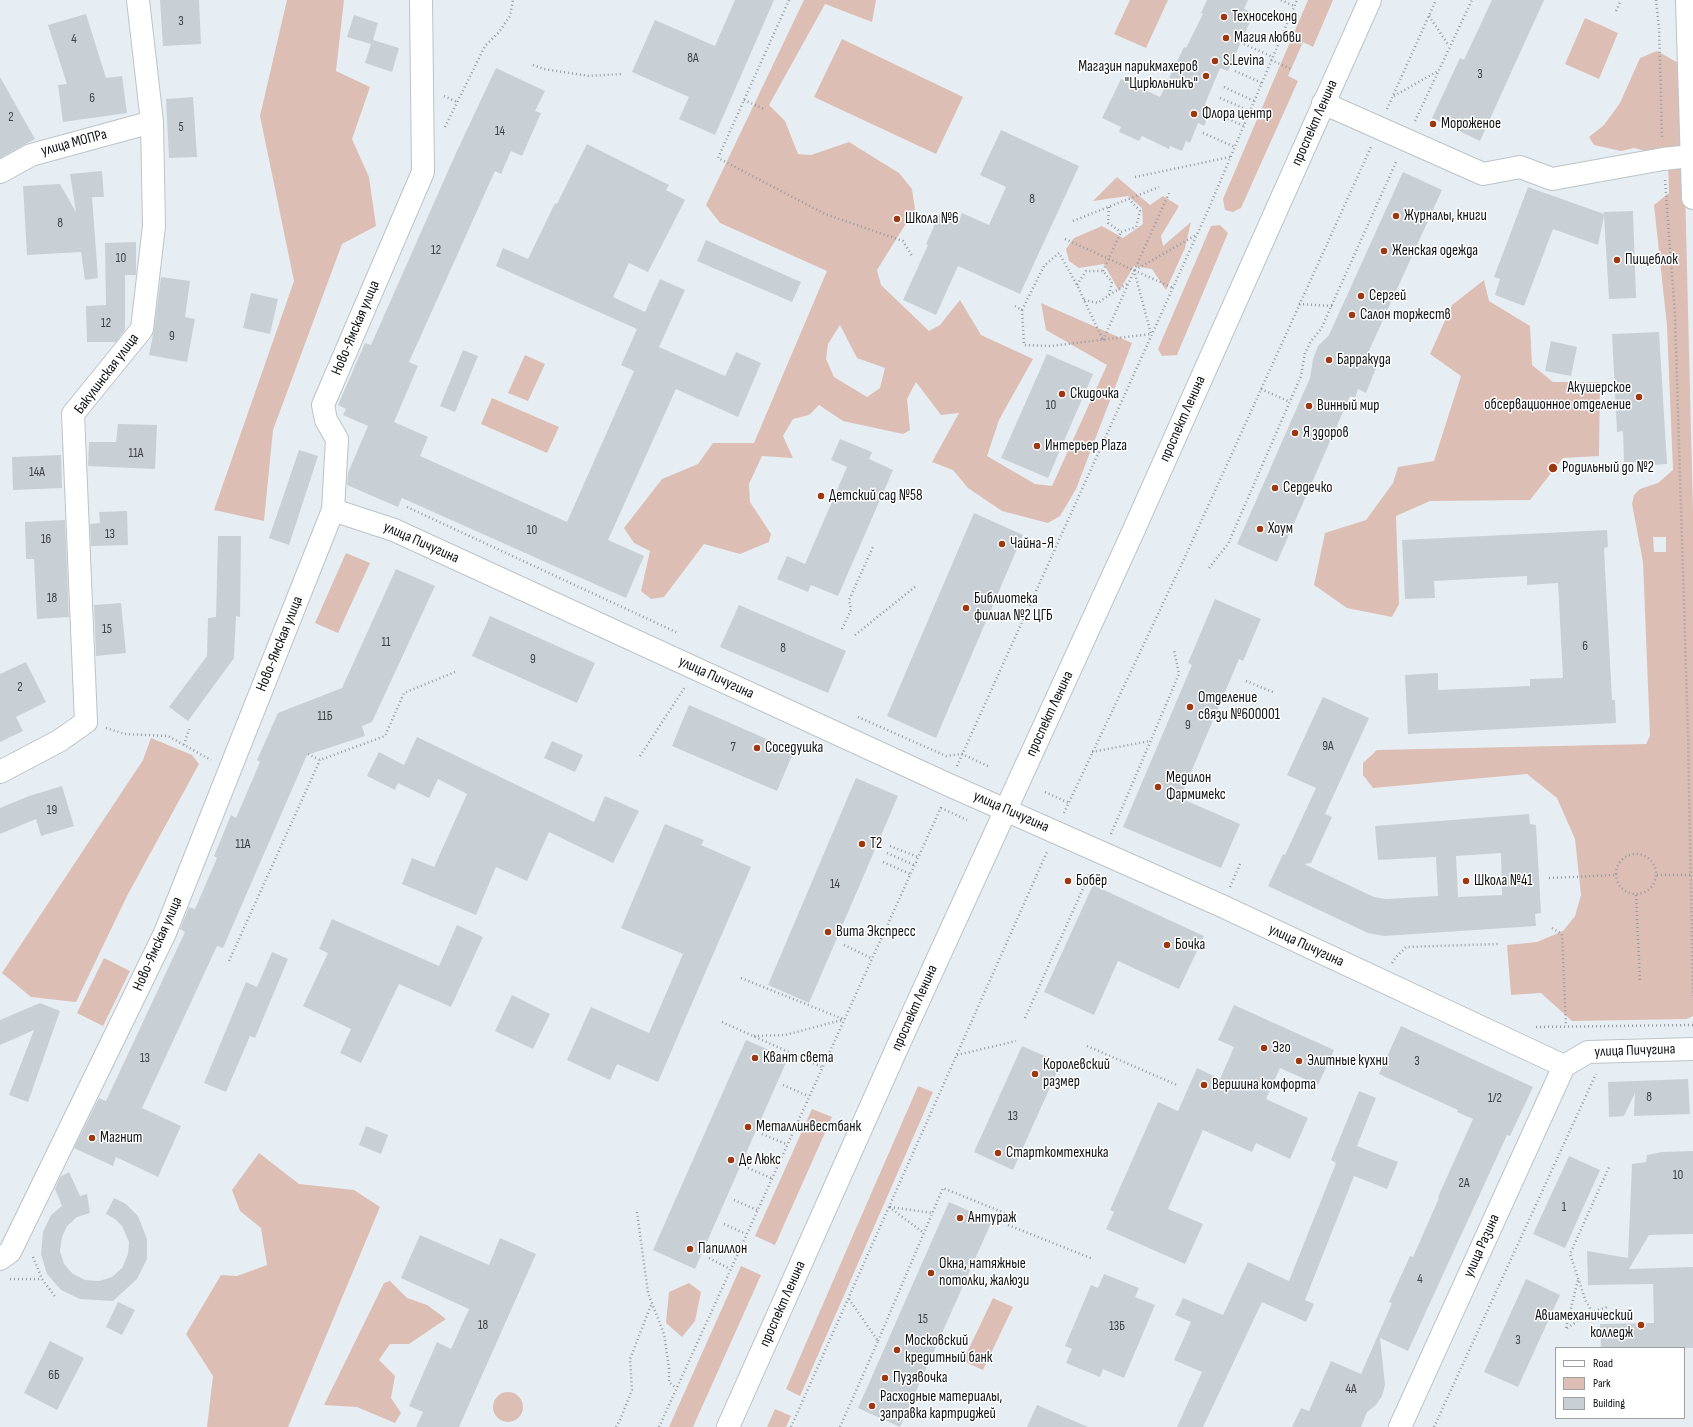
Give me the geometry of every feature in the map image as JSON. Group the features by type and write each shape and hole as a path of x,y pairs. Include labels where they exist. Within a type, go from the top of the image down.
{"street":[{"name":"Бакулинская улица","path":"86,722 74,414 142,329 154,226 152,122 138,0"},
{"name":"Ново-Ямская улица","path":"3,1269 23,1224 165,933 333,510 337,439 326,420 323,405 423,172 421,0"},
{"name":"проспект Ленина","path":"728,1427 901,1039 1135,527 1370,0"},
{"path":"1687,0 1693,198"},
{"path":"1323,103 1482,174 1520,167 1552,179 1663,159 1691,156"},
{"name":"улица МОПРа","path":"0,172 31,155 152,122"},
{"name":"улица Пичугина","path":"333,510 394,530 1006,810 1222,906 1564,1066 1588,1052 1693,1049"},
{"path":"0,772 59,741 86,722"},
{"name":"улица Разина","path":"1400,1427 1564,1066"}],"path":[{"path":"443,130 484,46 499,32 510,16 513,0"},
{"path":"789,0 718,158 825,214 903,241 912,256"},
{"path":"1281,0 1294,6"},
{"path":"957,767 1197,234 1297,0"},
{"path":"791,1427 1092,752 1185,557 1436,0"},
{"path":"1209,568 1228,544 1301,376 1305,353 1311,341 1322,329 1406,140 1472,0"},
{"path":"1616,11 1621,0"},
{"path":"1656,0 1659,28 1663,159 1675,315 1692,875 1693,996"},
{"path":"1429,16 1450,46"},
{"path":"1244,44 1291,69"},
{"path":"533,65 544,69 589,76 622,74"},
{"path":"1235,71 1262,83"},
{"path":"1393,96 1438,71"},
{"path":"1224,88 1254,101"},
{"path":"1220,98 1250,111"},
{"path":"744,100 764,109"},
{"path":"1217,114 1244,126"},
{"path":"1204,132 1235,147"},
{"path":"1135,177 1230,157"},
{"path":"1073,221 1159,187"},
{"path":"1103,340 1170,191"},
{"path":"1103,271 1121,232 1136,227 1140,211 1129,199"},
{"path":"1108,207 1108,223 1121,232"},
{"path":"1134,270 1197,234"},
{"path":"1065,240 1173,288"},
{"path":"1103,340 1060,253 1044,266 1022,310 1024,345 1051,346 1103,340 1151,334"},
{"path":"1077,285 1086,270 1103,271 1112,282 1109,295"},
{"path":"1134,270 1151,334"},
{"path":"1084,300 1098,303 1128,283"},
{"path":"1299,304 1332,306"},
{"path":"1015,306 1022,310"},
{"path":"1261,389 1290,402"},
{"path":"407,506 678,633"},
{"path":"842,629 851,610 849,600 873,547"},
{"path":"854,635 916,586"},
{"path":"1108,841 1180,674 1174,650"},
{"path":"640,756 696,669"},
{"path":"229,961 320,760 385,736 404,693 454,672"},
{"path":"1246,681 1275,693"},
{"path":"858,716 946,756 962,754 990,767"},
{"path":"86,722 125,734 168,736 229,770"},
{"path":"184,745 189,729"},
{"path":"1092,752 1151,741"},
{"path":"308,754 320,760"},
{"path":"1046,792 1069,803"},
{"path":"659,1427 786,1144 943,801"},
{"path":"940,808 967,820"},
{"path":"890,846 918,857"},
{"path":"887,853 914,865"},
{"path":"1636,854 1644,855 1651,860 1656,867 1657,875 1655,883 1650,889 1644,893 1636,895 1628,893 1622,889 1618,883 1616,875 1617,867 1622,860 1628,855 1636,854"},
{"path":"883,862 910,874"},
{"path":"1222,906 1241,862"},
{"path":"1025,1018 1090,872"},
{"path":"1549,878 1616,875"},
{"path":"1657,875 1692,875"},
{"path":"1636,895 1640,981"},
{"path":"1552,928 1562,934 1566,1026"},
{"path":"1390,967 1396,957 1406,947 1500,944"},
{"path":"844,945 871,958"},
{"path":"741,978 843,1019"},
{"path":"752,1036 785,1035 843,1019"},
{"path":"722,1022 822,1067"},
{"path":"1529,1028 1566,1026 1693,1025"},
{"path":"956,1055 1016,1041"},
{"path":"1087,1046 1177,1085"},
{"path":"1434,1427 1596,1072"},
{"path":"783,1085 808,1096"},
{"path":"762,1134 786,1144"},
{"path":"1592,1312 1578,1280 1570,1254 1610,1165"},
{"path":"748,1168 771,1178"},
{"path":"840,1427 924,1234 942,1188 1012,1216"},
{"path":"734,1200 757,1210"},
{"path":"889,1207 932,1213"},
{"path":"889,1207 924,1234"},
{"path":"637,1212 648,1292 651,1305 664,1334 669,1368 669,1382 676,1388"},
{"path":"23,1224 32,1257 42,1279 56,1298"},
{"path":"724,1224 746,1234"},
{"path":"1008,1225 1093,1259"},
{"path":"709,1258 730,1269"},
{"path":"3,1269 42,1279"},
{"path":"1578,1280 1566,1328 1592,1312 1607,1307"},
{"path":"849,1298 878,1341"},
{"path":"616,1427 632,1390 630,1359 651,1305"}],"green space":[{"path":"287,0 344,0 336,71 370,87 352,139 369,177 376,226 342,244 273,430 264,521 214,510 294,281 260,116"},
{"path":"804,0 876,0 872,22 825,4 769,105 785,121 798,154 811,155 849,142 899,173 912,189 915,209 877,270 881,285 929,331 940,325 960,300 981,335 1033,359 999,420 987,456 1035,484 1052,486 1107,365 1046,330 1041,303 1132,343 1076,489 1060,516 1048,523 1002,511 968,488 953,470 932,462 959,413 941,415 916,382 907,399 910,430 903,434 843,421 819,405 809,415 793,419 783,436 793,458 762,456 749,484 750,502 771,534 769,542 740,554 704,544 664,597 651,599 641,591 650,551 634,543 624,528 662,479 698,464 713,443 754,443 827,271 720,223 706,205","holes":["840,325 857,358 885,368 880,388 867,397 834,377 826,359 828,344"]},
{"path":"1130,0 1168,0 1146,48 1114,34"},
{"path":"1308,0 1333,0 1313,47 1303,42 1288,76 1298,81 1241,208 1233,212 1225,210 1223,199"},
{"path":"1585,18 1618,33 1599,79 1565,64"},
{"path":"842,39 963,97 936,154 814,97"},
{"path":"1657,51 1682,65 1693,513 1693,1016 1687,1019 1572,1021 1541,993 1511,995 1507,945 1537,942 1563,931 1575,916 1581,895 1575,839 1557,798 1527,774 1373,788 1363,775 1363,763 1377,750 1646,744 1650,736 1643,562 1632,504 1634,495 1640,489 1658,483 1673,470 1667,326 1654,205 1669,193 1668,157 1634,148 1621,151 1594,145 1589,137 1604,125 1620,103 1640,58","holes":["1653,537 1666,537 1666,552 1654,552"]},
{"path":"1117,177 1150,205 1163,196 1179,206 1161,236 1163,246 1191,222 1185,248 1166,290 1152,269 1134,266 1119,291 1104,264 1079,268 1069,261 1066,249 1074,238 1102,226 1123,238 1143,224 1142,208 1128,196 1093,201"},
{"path":"1220,225 1228,233 1177,355 1162,356 1158,349 1211,226"},
{"path":"1484,280 1489,301 1530,326 1532,365 1553,382 1600,382 1599,456 1563,458 1530,500 1430,501 1396,516 1399,604 1392,617 1347,608 1314,585 1325,533 1366,520 1393,483 1398,467 1434,461 1461,376 1430,354 1452,305"},
{"path":"525,355 545,364 528,401 508,393"},
{"path":"492,398 559,427 547,453 481,424"},
{"path":"346,553 370,563 338,633 315,623"},
{"path":"151,738 192,755 199,764 127,896 76,1002 31,997 2,973 143,760"},
{"path":"104,958 130,971 103,1026 77,1013"},
{"path":"918,1086 933,1092 800,1396 786,1389"},
{"path":"812,1109 832,1117 775,1245 755,1236"},
{"path":"259,1153 299,1184 354,1190 380,1207 288,1427 207,1427 213,1376 186,1334 221,1275 237,1276 267,1265 261,1228 240,1211 232,1190"},
{"path":"741,1266 761,1275 693,1427 669,1427"},
{"path":"390,1281 407,1298 427,1305 446,1319 409,1344 390,1344 379,1360 395,1376 391,1398 401,1413 395,1423 357,1407 324,1405 384,1283"},
{"path":"689,1283 701,1292 695,1321 682,1337 666,1323 669,1292"},
{"path":"993,1298 1013,1307 983,1370 963,1361"},
{"path":"508,1392 519,1396 523,1407 519,1418 508,1422 497,1418 493,1407 497,1396"},
{"path":"775,1409 791,1416 786,1427 767,1427"}],"building":[{"path":"160,0 199,0 201,44 163,46"},
{"path":"735,0 774,0 715,135 679,119 689,97 632,72 655,20 715,46"},
{"path":"1207,0 1248,0 1244,9 1254,13 1228,71 1220,68 1205,104 1212,108 1204,126 1198,123 1190,143 1186,141 1182,151 1170,146 1169,149 1142,136 1139,141 1119,132 1121,127 1102,118 1121,79 1160,97 1184,47 1186,48 1203,14 1201,13"},
{"path":"1492,0 1544,0 1480,141 1432,118 1460,58 1464,60"},
{"path":"86,14 106,78 122,76 127,113 63,122 58,85 67,84 48,25"},
{"path":"354,15 378,23 373,40 399,48 392,72 365,63 371,44 347,37"},
{"path":"496,68 545,91 535,111 541,113 522,156 511,151 501,174 495,171 409,362 418,366 394,422 428,437 420,456 567,522 634,371 621,365 637,329 496,266 503,248 528,259 555,203 557,204 587,144 669,185 666,190 685,200 648,272 629,263 613,297 645,312 660,279 685,290 659,347 725,376 736,352 761,363 738,417 676,389 608,540 644,556 626,598 402,498 398,507 347,485 348,473 368,426 343,415 346,409 338,405 365,343 371,345 456,153"},
{"path":"0,77 35,139 0,158"},
{"path":"193,97 197,157 169,158 166,99"},
{"path":"1001,130 1079,166 1020,294 958,266 936,315 903,300 928,245 926,244 940,213 959,221 962,213 989,225 1006,187 980,175"},
{"path":"102,171 104,197 92,197 98,278 85,280 81,252 27,255 23,186 60,184 76,212 70,174"},
{"path":"1403,172 1442,190 1368,353 1374,356 1371,364 1377,366 1366,393 1358,389 1355,398 1350,396 1277,562 1237,544 1310,378 1313,359 1318,346 1329,335"},
{"path":"1528,187 1604,214 1604,212 1633,211 1636,298 1609,299 1604,216 1598,245 1553,229 1524,306 1495,295 1500,279 1494,277"},
{"path":"706,240 801,282 792,302 697,261"},
{"path":"136,242 136,275 125,275 125,330 116,342 87,342 86,306 106,305 105,243"},
{"path":"161,277 190,281 185,317 195,319 187,362 149,355"},
{"path":"251,293 278,299 270,334 243,328"},
{"name":"Акушерское обсервационное отделение","path":"1659,332 1667,464 1638,466 1638,462 1624,462 1623,431 1617,432 1612,334"},
{"path":"1551,341 1577,347 1571,376 1545,371"},
{"path":"463,350 478,356 455,412 440,406"},
{"path":"1047,354 1093,374 1048,478 1001,458"},
{"path":"118,424 157,425 155,469 88,466 89,442 116,442"},
{"path":"840,439 872,452 869,459 893,470 838,596 811,585 808,592 777,579 787,556 805,564 847,467 831,460"},
{"path":"299,450 318,456 289,545 269,538"},
{"path":"61,455 62,488 13,490 12,457"},
{"path":"127,511 128,545 91,546 90,524 100,523 99,512"},
{"path":"974,513 1023,535 936,738 887,716"},
{"path":"65,520 69,617 37,619 34,559 26,559 25,522"},
{"path":"1607,530 1608,547 1604,548 1612,700 1615,700 1616,723 1408,734 1405,675 1438,673 1438,690 1530,686 1530,679 1563,678 1558,583 1527,585 1527,576 1434,581 1435,598 1405,599 1402,540"},
{"path":"218,536 241,536 240,617 236,616 234,658 188,721 169,707 207,656 208,618 216,617"},
{"path":"396,569 435,586 372,722 362,726 365,736 307,755 223,948 217,946 142,1108 181,1126 158,1177 116,1157 113,1166 74,1148 99,1098 106,1101 185,932 180,929 189,907 195,909 217,858 214,856 231,815 236,818 260,762 257,760 278,713 342,688"},
{"path":"1215,599 1261,619 1243,661 1239,659 1180,798 1240,824 1221,868 1123,827 1192,665 1188,663"},
{"path":"121,603 126,653 96,656 94,605"},
{"path":"739,605 846,651 828,693 720,647"},
{"path":"490,616 595,663 577,703 472,656"},
{"path":"26,662 46,702 16,717 23,731 0,742 0,674"},
{"path":"1323,697 1369,718 1325,814 1332,817 1311,863 1304,864 1374,897 1386,899 1438,896 1436,857 1378,860 1375,826 1529,814 1530,824 1536,825 1541,913 1535,914 1536,926 1384,936 1368,933 1268,886 1283,854 1285,855 1316,788 1287,775","holes":["1501,853 1502,895 1458,897 1456,856"]},
{"path":"689,705 794,751 777,791 672,746"},
{"path":"417,737 594,822 605,796 639,811 613,863 549,832 527,881 496,867 476,915 402,884 412,858 434,867 467,794 438,779 429,798 398,783 395,790 367,776 379,752 404,765"},
{"path":"552,741 583,755 575,772 544,758"},
{"path":"856,778 898,796 809,1003 768,985"},
{"path":"62,786 74,826 41,836 36,819 0,834 0,808 29,796"},
{"path":"665,824 704,840 701,845 751,867 658,1082 617,1064 610,1080 567,1060 591,1007 649,1033 683,954 621,928"},
{"path":"1093,885 1204,936 1179,989 1118,961 1094,1015 1044,992"},
{"path":"332,919 439,966 457,925 483,937 451,1007 399,984 361,1063 340,1053 351,1029 303,1006 328,953 319,949"},
{"path":"272,952 288,959 255,1038 250,1036 226,1092 204,1083 246,982 257,987"},
{"path":"512,995 550,1014 533,1049 495,1031"},
{"path":"40,1003 60,1011 28,1102 9,1095 34,1030 0,1045 0,1020"},
{"path":"1234,1005 1334,1050 1318,1085 1280,1068 1266,1099 1308,1118 1290,1159 1256,1143 1252,1152 1203,1130 1168,1209 1203,1224 1185,1264 1106,1229 1114,1212 1110,1210 1158,1102 1178,1111 1197,1068 1220,1079 1234,1047 1218,1040"},
{"path":"1401,1026 1533,1087 1510,1136 1507,1135 1408,1351 1380,1338 1385,1385 1382,1396 1376,1405 1367,1412 1361,1427 1292,1427 1301,1408 1309,1411 1331,1361 1361,1374 1392,1303 1389,1302 1410,1256 1413,1257 1473,1119 1457,1112 1458,1110 1379,1074"},
{"path":"746,1040 788,1058 695,1269 653,1250"},
{"path":"1022,1046 1061,1063 1013,1170 974,1152"},
{"path":"1688,1079 1690,1114 1634,1116 1635,1093 1624,1116 1609,1117 1608,1082"},
{"path":"1359,1091 1376,1098 1357,1146 1398,1162 1387,1189 1354,1176 1305,1300 1314,1304 1306,1322 1262,1302 1203,1427 1177,1427 1202,1372 1174,1360 1191,1322 1175,1315 1183,1298 1223,1315 1248,1262 1289,1281 1336,1163 1331,1160"},
{"path":"366,1126 388,1135 381,1154 359,1145"},
{"path":"1693,1151 1693,1234 1649,1235 1629,1269 1693,1267 1693,1348 1601,1347 1600,1324 1654,1323 1653,1284 1588,1285 1587,1251 1628,1258 1632,1164 1646,1162 1647,1155 1662,1152"},
{"path":"1569,1156 1600,1170 1565,1248 1533,1234"},
{"path":"69,1172 80,1196 87,1194 90,1213 77,1217 67,1226 62,1237 60,1251 64,1264 73,1274 85,1280 99,1281 112,1277 122,1268 128,1254 129,1242 122,1226 115,1219 106,1214 114,1198 126,1204 138,1216 147,1239 147,1259 137,1279 113,1301 80,1299 61,1290 47,1274 41,1254 43,1232 51,1215 62,1206 55,1189 60,1177"},
{"path":"949,1202 992,1221 900,1427 858,1408"},
{"path":"420,1235 489,1265 500,1238 536,1254 459,1427 416,1427 423,1412 409,1406 437,1342 451,1349 469,1309 401,1278"},
{"path":"1104,1274 1139,1288 1135,1297 1155,1305 1124,1378 1103,1369 1100,1377 1066,1363 1072,1349 1065,1346 1091,1285 1098,1288"},
{"path":"1526,1279 1560,1295 1518,1387 1484,1372"},
{"path":"118,1302 135,1310 122,1335 106,1327"},
{"path":"50,1341 84,1358 57,1410 24,1393"},
{"path":"1037,1405 1088,1427 1027,1427"}],"place":[{"name":"Техносеконд","path":"1224,17"},
{"name":"Магия любви","path":"1226,38"},
{"name":"S.Levina","path":"1215,61"},
{"name":"Магазин парикмахеров \"Цирюльникъ\"","path":"1206,76"},
{"name":"Флора центр","path":"1194,114"},
{"name":"Мороженое","path":"1433,124"},
{"name":"Журналы, книги","path":"1396,216"},
{"name":"Школа №6","path":"897,219"},
{"name":"Женская одежда","path":"1384,251"},
{"name":"Пищеблок","path":"1617,260"},
{"name":"Сергей","path":"1361,296"},
{"name":"Салон торжеств","path":"1352,315"},
{"name":"Барракуда","path":"1329,360"},
{"name":"Скидочка","path":"1062,394"},
{"name":"Акушерское обсервационное отделение","path":"1639,397"},
{"name":"Винный мир","path":"1309,406"},
{"name":"Я здоров","path":"1295,433"},
{"name":"Интерьер Plaza","path":"1037,446"},
{"name":"Родильный до №2","path":"1553,468"},
{"name":"Сердечко","path":"1275,488"},
{"name":"Детский сад №58","path":"821,496"},
{"name":"Хоум","path":"1260,529"},
{"name":"Чайна-Я","path":"1002,544"},
{"name":"Библиотека филиал №2 ЦГБ","path":"966,608"},
{"name":"Отделение связи №600001","path":"1190,707"},
{"name":"Соседушка","path":"757,748"},
{"name":"Медилон Фармимекс","path":"1158,787"},
{"name":"T2","path":"862,844"},
{"name":"Бобёр","path":"1068,881"},
{"name":"Школа №41","path":"1466,881"},
{"name":"Вита Экспресс","path":"828,932"},
{"name":"Бочка","path":"1167,945"},
{"name":"Эго","path":"1264,1048"},
{"name":"Квант света","path":"755,1058"},
{"name":"Элитные кухни","path":"1299,1061"},
{"name":"Королевский размер","path":"1035,1074"},
{"name":"Вершина комфорта","path":"1204,1085"},
{"name":"Металлинвестбанк","path":"748,1127"},
{"name":"Магнит","path":"92,1138"},
{"name":"Старткомтехника","path":"998,1153"},
{"name":"Де Люкс","path":"731,1160"},
{"name":"Антураж","path":"960,1218"},
{"name":"Папиллон","path":"690,1249"},
{"name":"Окна, натяжные потолки, жалюзи","path":"931,1273"},
{"name":"Авиамеханический колледж","path":"1641,1325"},
{"name":"Московский кредитный банк","path":"897,1350"},
{"name":"Пузявочка","path":"885,1378"},
{"name":"Расходные материалы, заправка картриджей","path":"872,1406"}]}
